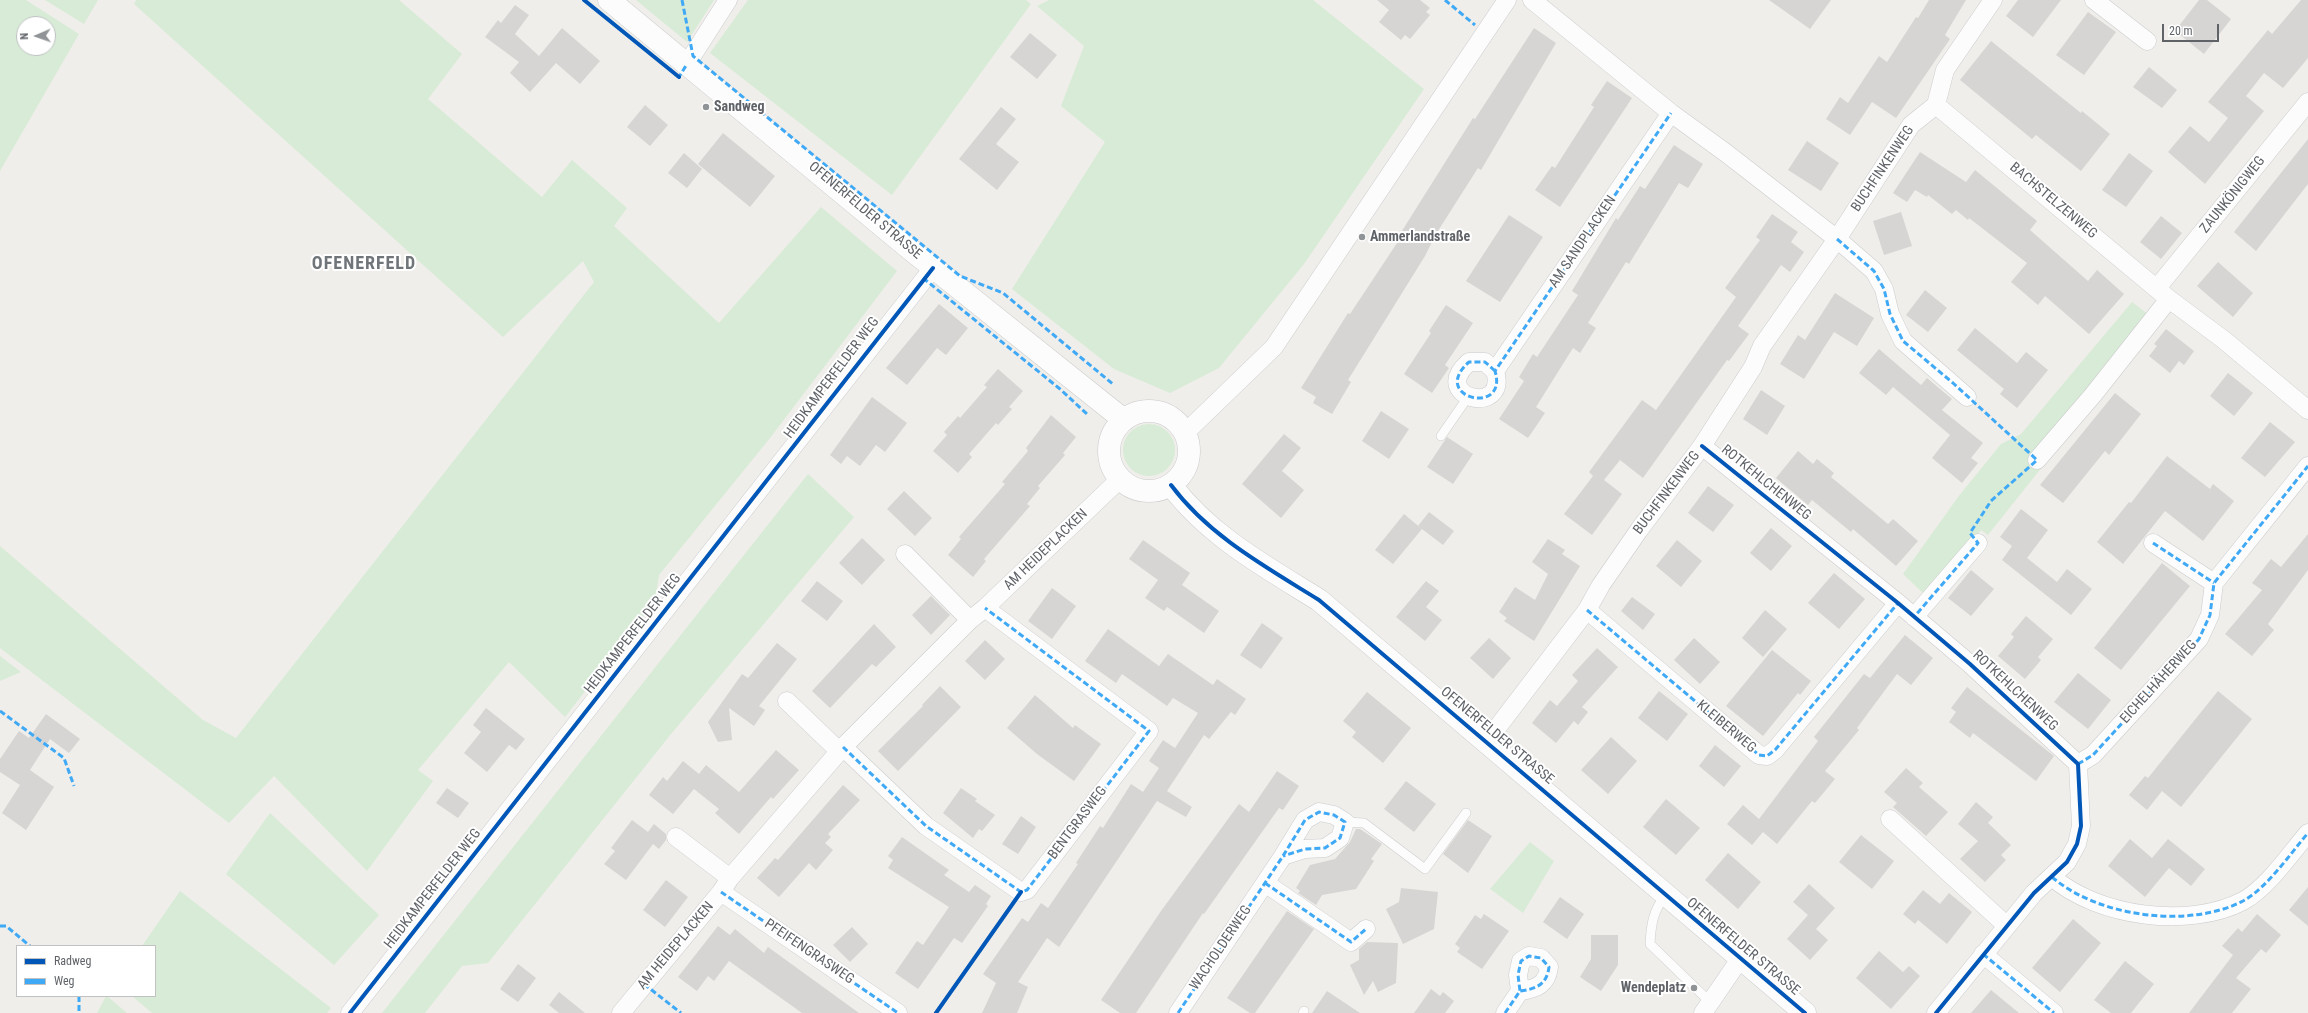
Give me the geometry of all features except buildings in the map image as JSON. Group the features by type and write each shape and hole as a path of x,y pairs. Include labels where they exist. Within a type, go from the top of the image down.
{"street":[{"name":"OFENERFELDER STRASSE","path":"609,0 933,268 1124,420"},
{"path":"687,64 728,0"},
{"path":"1185,433 1274,347 1507,0"},
{"path":"1532,0 1671,113 1726,153 1837,239 1874,271 1884,289 1890,314 1903,341 1967,397"},
{"path":"1936,105 1945,70 1993,0"},
{"path":"2094,0 2148,41"},
{"name":"ZAUNKÖNIGWEG","path":"2163,293 2308,102"},
{"name":"BUCHFINKENWEG","path":"1487,741 1587,610 1600,585 1702,446 1753,367 1762,346 1837,239 1911,125 1936,105"},
{"name":"BACHSTELZENWEG","path":"1936,105 2163,293 2224,340 2308,410"},
{"name":"AM SANDPLACKEN","path":"1468,397 1476,399 1486,397 1495,388 1497,378 1495,371 1671,113"},
{"name":"HEIDKAMPERFELDER WEG","path":"350,1013 933,268"},
{"path":"2037,460 2093,395 2163,293"},
{"path":"1468,397 1459,385 1458,381 1460,370 1469,362 1485,362 1495,371"},
{"path":"1145,411 1157,412 1168,416 1178,423 1185,433 1189,456 1186,467 1180,477 1170,485 1150,491 1129,486 1120,479 1110,460 1109,449 1116,428 1124,420 1145,411"},
{"name":"ROTKEHLCHENWEG","path":"1702,446 1898,603 1970,664 2078,764"},
{"path":"2153,543 2214,583 2308,466"},
{"name":"AM HEIDEPLACKEN","path":"621,1013 725,885 842,750 970,620 985,608 1120,479"},
{"name":"OFENERFELDER STRASSE","path":"1170,485 1186,506 1238,549 1319,600 1487,741 1740,959 1805,1013"},
{"path":"1914,617 1978,543"},
{"path":"905,554 970,620"},
{"name":"EICHELHÄHERWEG","path":"2078,764 2093,756 2198,639 2210,615 2214,583"},
{"name":"KLEIBERWEG","path":"1587,610 1759,755 1767,756 1775,750 1898,603"},
{"name":"BENTGRASWEG","path":"842,750 926,826 1020,892 1028,890 1149,731 985,608"},
{"path":"787,701 842,750"},
{"path":"1936,1013 2034,893 2067,862 2077,844 2081,826 2078,764"},
{"name":"WACHOLDERWEG","path":"1178,1013 1283,856 1305,820 1319,812 1334,815 1345,822"},
{"path":"1890,819 2007,926"},
{"path":"1283,856 1305,849 1325,848 1340,838 1345,822"},
{"path":"2052,877 2082,897 2116,908 2167,917 2205,914 2243,900 2271,877 2308,833"},
{"path":"676,837 725,885"},
{"path":"1265,883 1351,942 1366,929"},
{"name":"PFEIFENGRASWEG","path":"725,885 898,1013"},
{"path":"1983,954 2054,1013"},
{"path":"1706,1007 1740,959"},
{"path":"1505,1013 1520,991"}],"lane":[{"path":"1441,436 1468,397"},
{"name":"WACHOLDERWEG","path":"1345,822 1364,823 1425,869 1466,813"},
{"path":"1666,895 1657,905 1650,925 1650,944 1706,1007"}],"green space":[{"path":"0,0 26,0 51,16 16,16 16,56 56,56 56,19 79,34 0,171"},
{"path":"45,0 98,0 84,24"},
{"path":"136,0 399,0 462,54 428,99 542,197 572,160 627,208 614,226 719,323 821,207 897,271 770,438 659,575 655,601 565,717 509,662 418,770 433,781 367,871 274,776 229,823 0,648 0,546 203,720 236,738 594,282 583,261 503,337 134,4"},
{"path":"636,0 714,0 687,42"},
{"path":"748,0 1026,0 1031,4 892,195 710,53"},
{"path":"1049,0 1313,0 1424,89 1304,264 1219,368 1170,393 1114,369 1012,289 1105,142 1061,106 1084,46 1037,6"},
{"path":"2132,302 2153,318 2054,452 1988,535 1981,530 1926,596 1903,574 1958,497 2001,444 2021,434"},
{"path":"1149,424 1163,428 1171,436 1175,450 1171,464 1163,472 1149,476 1135,472 1127,464 1123,450 1127,436 1135,428"},
{"path":"808,474 854,517 671,734 488,963 462,966 425,1013 382,1013"},
{"path":"0,656 21,672 0,681"},
{"path":"270,813 379,915 334,965 226,874"},
{"path":"1530,842 1554,861 1523,913 1490,889"},
{"path":"180,891 331,1008 327,1013 152,1013 133,997 156,997 156,945 143,945"},
{"path":"105,997 108,997 127,1013 97,1013"}],"marked path":[{"path":"682,0 693,56 960,276 1003,293 1114,385"},
{"path":"1445,0 1475,25"},
{"path":"677,76 679,77 687,64"},
{"path":"1495,371 1485,362 1469,362 1459,375 1458,385 1463,393 1472,397 1482,398 1491,394 1496,385 1495,371 1671,113"},
{"path":"1837,239 1874,271 1884,289 1890,314 1903,341 1953,383 2037,460 1991,501 1970,533 1978,543 1914,617"},
{"path":"923,278 1060,389 1088,415"},
{"path":"2078,764 2093,755 2199,639 2210,615 2214,583 2308,466"},
{"path":"2153,543 2214,583"},
{"path":"1587,610 1759,755 1767,756 1775,750 1898,603"},
{"path":"843,747 926,826 1021,892 1027,890 1149,731 985,608"},
{"path":"0,711 64,758 74,786"},
{"path":"1178,1013 1283,856 1305,820 1319,812 1334,815 1345,822 1340,838 1325,848 1305,849 1283,856"},
{"path":"2052,877 2071,891 2094,902 2118,910 2171,916 2197,915 2221,910 2243,901 2252,895 2270,879 2308,833"},
{"path":"1265,883 1351,942 1366,929"},
{"path":"721,892 898,1013"},
{"path":"0,926 6,926 29,945"},
{"path":"1983,954 2054,1013"},
{"path":"1505,1013 1520,991 1518,975 1521,961 1529,956 1541,958 1549,967 1546,978 1540,985 1531,989 1520,991"},
{"path":"644,984 681,1013"},
{"path":"79,997 79,1013"}],"cycle path":[{"path":"584,0 679,77"},
{"path":"350,1013 933,268"},
{"path":"1702,446 1898,603 1970,664 2078,764 2081,826 2077,844 2067,862 2034,893 1936,1013"},
{"path":"1171,485 1186,503 1221,535 1259,563 1319,600 1805,1013"},
{"path":"936,1013 1021,892"}],"place":[{"name":"Sandweg","path":"706,107"},
{"name":"Ammerlandstraße","path":"1362,237"},
{"name":"Wendeplatz","path":"1694,988"}],"district":[{"name":"OFENERFELD","path":"364,264"}]}
